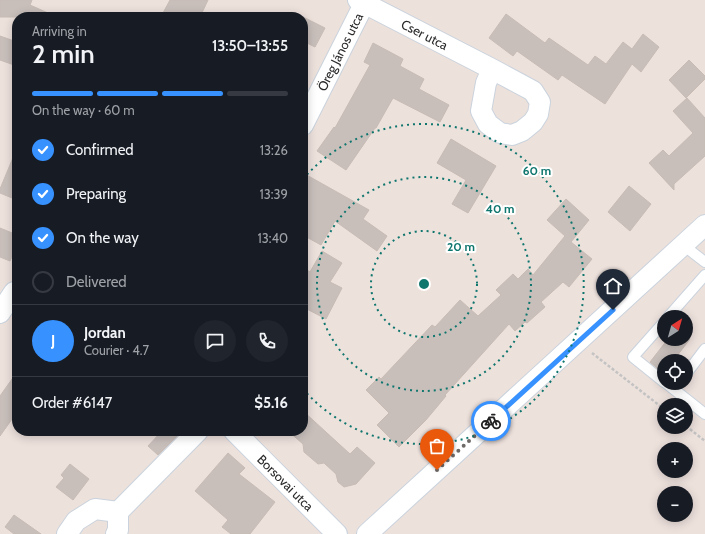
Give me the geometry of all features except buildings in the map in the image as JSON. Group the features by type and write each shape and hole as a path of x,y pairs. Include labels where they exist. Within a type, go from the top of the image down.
{"street":[{"name":"Cser utca","path":"363,1 492,69"},
{"name":"Öreg János utca","path":"308,115 363,1"},
{"path":"367,534 704,227"},
{"path":"0,313 10,290"},
{"path":"116,534 118,530 118,512 193,436"},
{"name":"Borsovai utca","path":"239,436 337,534"},
{"path":"67,534 76,521 95,509 118,512"}],"lane":[{"path":"683,245 705,262"},
{"path":"674,310 705,275"},
{"path":"657,330 633,357 657,374"},
{"path":"693,365 705,349"},
{"path":"678,390 705,414"}],"path":[{"path":"577,342 657,404"},
{"path":"693,432 705,441"}],"way so far":[{"path":"437,470 491,421"}],"route":[{"path":"491,421 613,310"}]}
